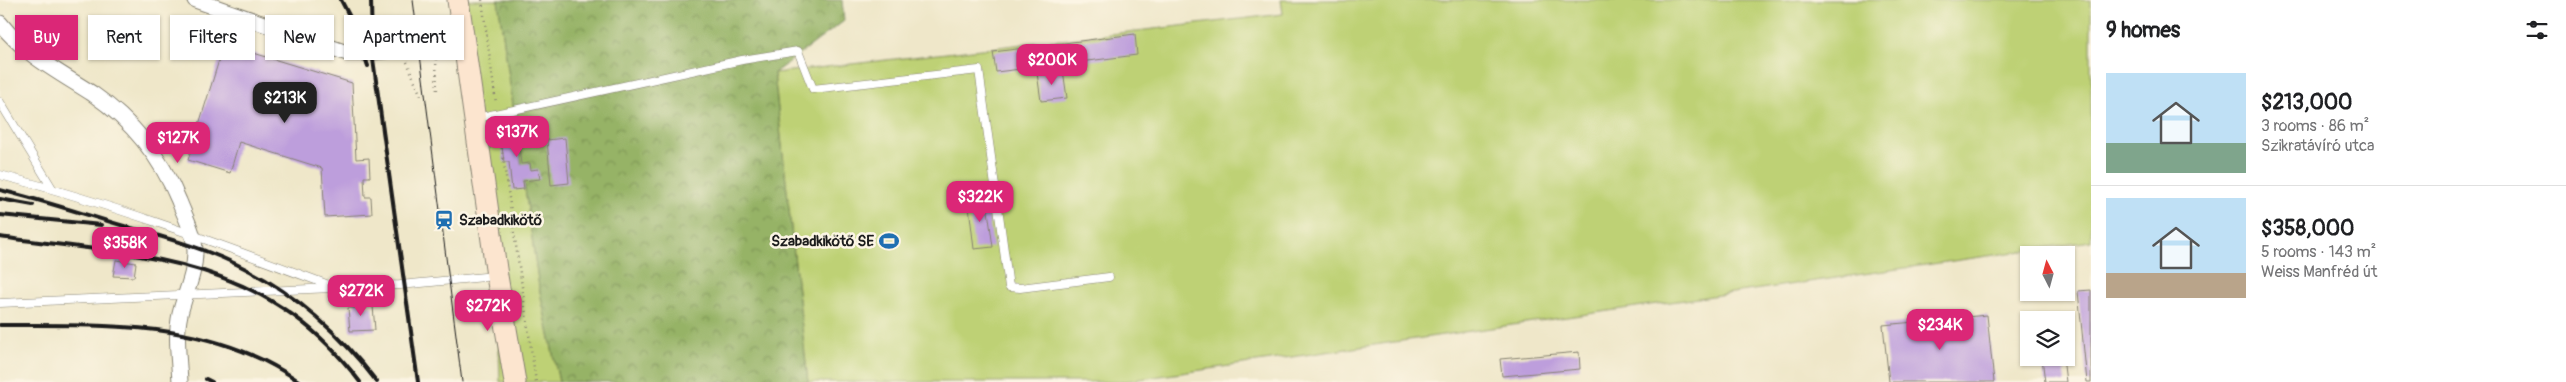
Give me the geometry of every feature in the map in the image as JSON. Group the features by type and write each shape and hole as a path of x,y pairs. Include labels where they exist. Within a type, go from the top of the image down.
{"main road":[{"path":"458,0 460,15"},
{"path":"464,42 497,276 515,382"}],"street":[{"path":"195,0 344,52"},
{"path":"0,23 29,53 106,104 143,138 169,178 192,234 195,252 178,323 180,382"}],"lane":[{"path":"475,118 497,115 742,60 798,51 813,89 978,70 1009,287 1020,288 1109,277"},
{"path":"0,102 52,188"},
{"path":"0,175 52,188 192,234 338,288"},
{"path":"0,303 349,288 497,276"}],"path":[{"path":"482,0 536,382"},
{"path":"416,60 407,61 421,96"},
{"path":"436,60 436,94"},
{"path":"468,72 492,69"}],"green space":[{"path":"458,0 498,0 539,287 559,382 500,382 497,276 464,42 464,15 460,15"},
{"path":"498,0 842,0 844,21 774,73 808,382 559,382 539,287"},
{"path":"1281,0 2091,0 2091,241 2057,246 2020,246 2020,251 1119,382 808,382 774,73 1283,14"}],"building":[{"path":"1135,34 1137,55 996,72 993,52"},
{"path":"255,53 265,56 265,60 277,60 352,83 356,159 369,158 370,177 364,177 365,197 371,197 372,214 325,217 322,168 239,142 230,173 188,160 219,60 255,60"},
{"path":"1063,70 1067,98 1041,101 1037,73"},
{"path":"523,128 525,146 519,147 521,164 530,163 531,170 538,169 540,179 523,181 524,189 512,190 509,162 504,162 500,131"},
{"path":"565,138 569,183 551,185 547,140"},
{"path":"986,196 993,247 974,249 968,198"},
{"path":"116,260 136,263 134,277 113,276"},
{"path":"2091,290 2091,382 2087,382 2078,291"},
{"path":"365,300 365,307 373,306 375,330 350,331 348,308 355,308 355,301"},
{"path":"1987,315 1994,382 1889,382 1883,325"},
{"path":"1579,352 1580,369 1502,376 1500,359"},
{"path":"2043,366 2064,366 2066,382 2045,382"}],"tram line":[{"path":"413,0 462,382"}],"railway":[{"path":"341,0 354,25 368,66"},
{"path":"371,0 372,52 418,382"},
{"path":"0,190 176,241 208,252 257,275 280,289 322,322 341,340 377,382"},
{"path":"0,199 33,205"},
{"path":"0,215 101,225"},
{"path":"0,237 152,258 198,269 242,286 284,309 323,340 360,382"},
{"path":"0,325 117,327 193,336 230,346 265,361 300,382"},
{"path":"206,379 212,382"}],"place":[{"name":"Szabadkikötő","path":"444,220"},
{"name":"Szabadkikötő SE","path":"889,241"}]}
